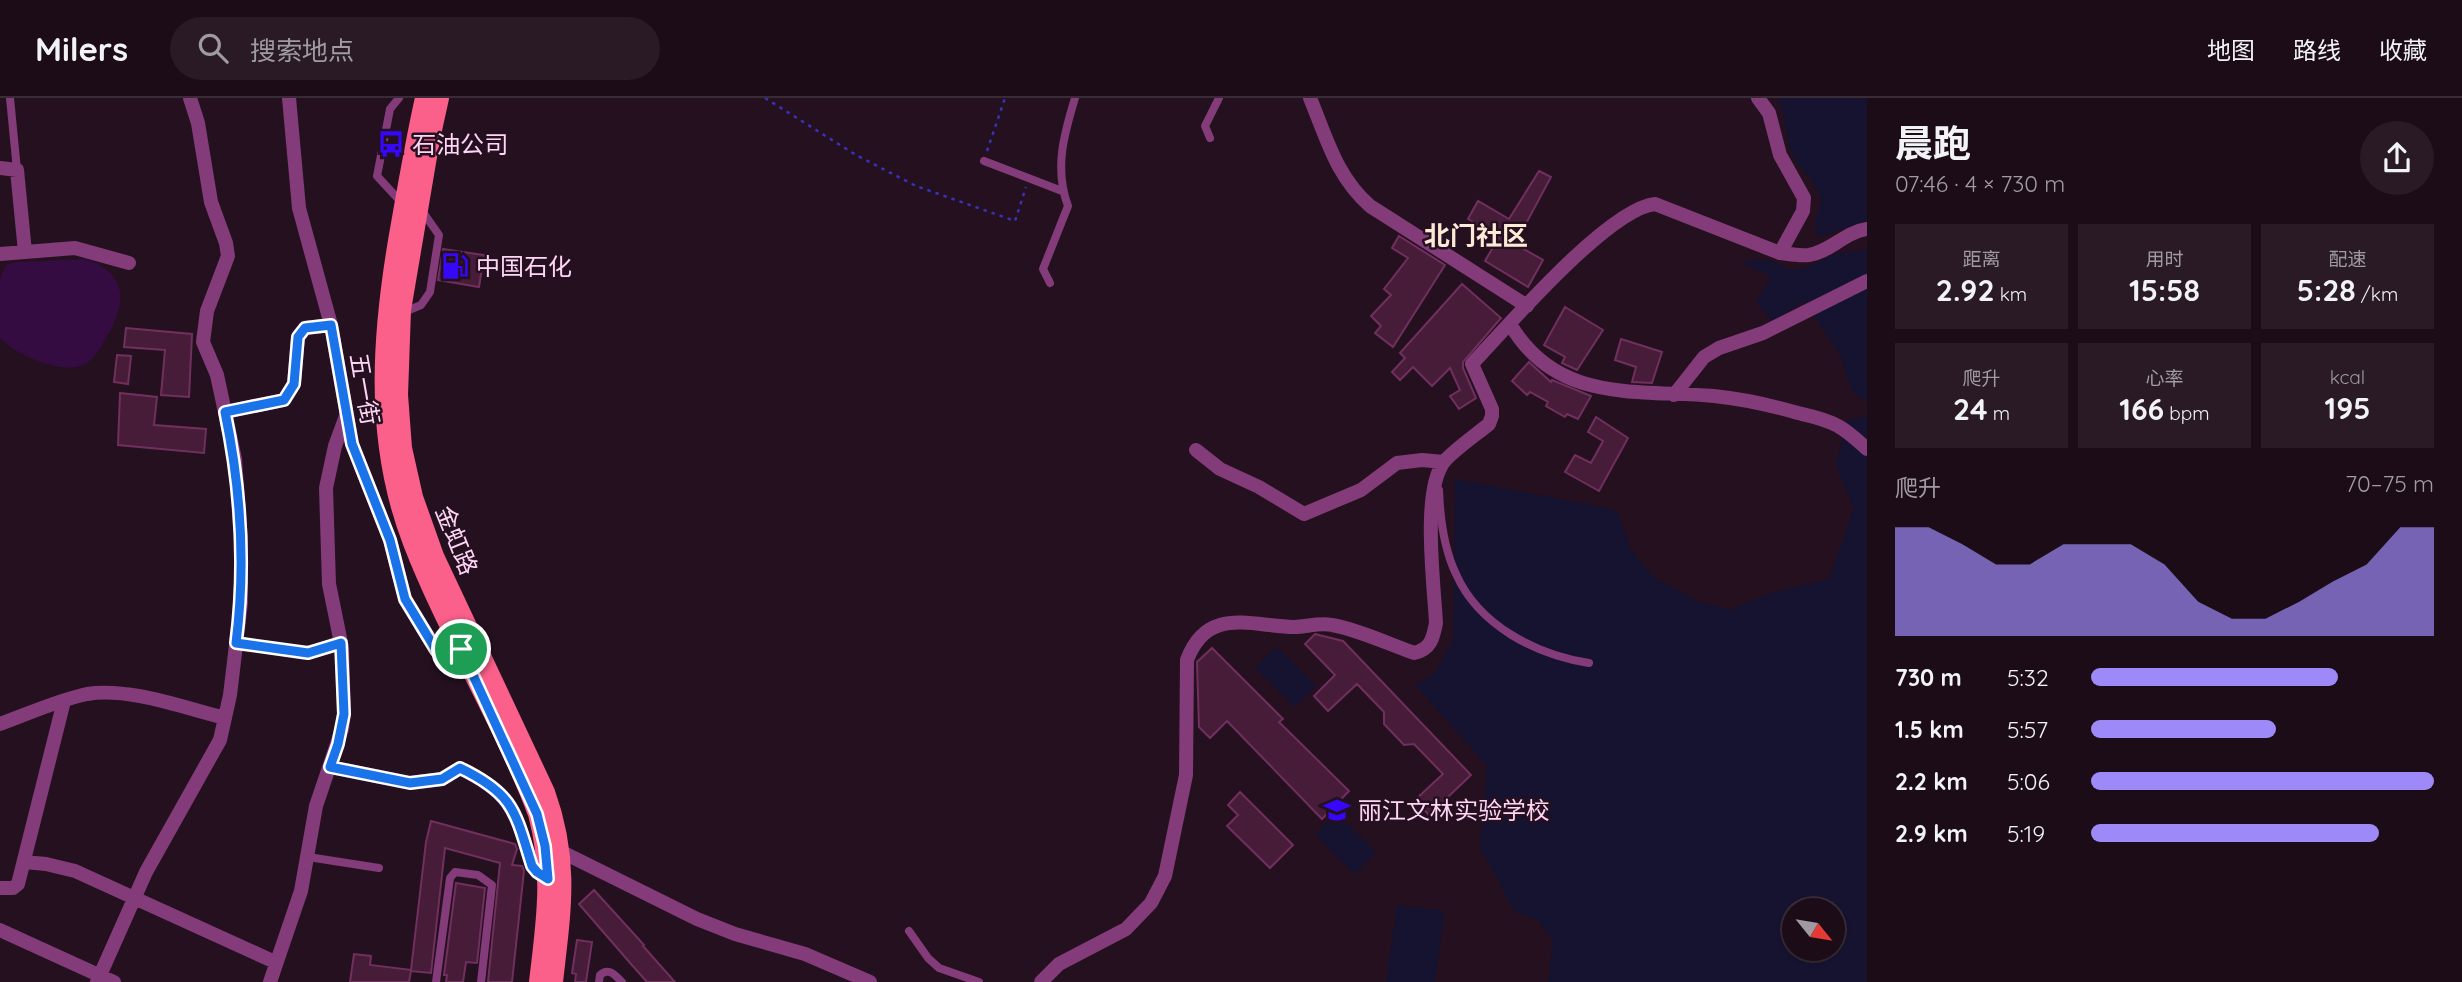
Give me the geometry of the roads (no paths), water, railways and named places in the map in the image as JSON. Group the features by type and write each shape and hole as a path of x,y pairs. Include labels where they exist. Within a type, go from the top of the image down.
{"main road":[{"name":"金虹路","path":"424,98 402,313 400,423 414,497 435,556 546,792 557,825 562,852 564,897 554,982"},
{"name":"金虹路","path":"440,98 390,279 384,338 383,396 388,450 398,501 412,542 537,814 545,846 548,879 538,982"}],"street":[{"path":"98,979 134,899 179,810 215,753 225,718 241,603 241,541 234,459 217,375 203,342 207,311 228,256 211,202 198,122 190,98"},
{"name":"五一街","path":"289,98 299,208 331,325 352,444 390,540 405,599 436,650 461,649"},
{"path":"1310,98 1336,165 1355,192 1370,206 1527,306"},
{"path":"1758,98 1769,113 1780,155 1804,198 1802,211 1780,253"},
{"path":"0,168 17,170 24,251"},
{"path":"1044,979 1059,964 1126,929 1151,904 1159,890 1165,876 1186,775 1187,660 1206,631 1223,622 1296,627 1327,624 1414,653 1428,647 1434,636 1436,623 1431,523 1438,477 1444,462 1491,421 1492,409 1472,364 1560,271 1624,215 1647,205 1655,204 1780,253 1811,255 1852,233 1867,229"},
{"path":"0,254 75,248 129,263"},
{"path":"1674,395 1704,357 1719,348 1763,333 1867,281"},
{"path":"1510,324 1534,355 1564,376 1608,390 1752,401 1826,420 1845,430 1867,449"},
{"path":"225,412 284,400 294,384 298,337 302,330 331,325"},
{"path":"270,982 301,891 316,806 338,744 344,714 341,643 329,584 326,488 335,446 346,415"},
{"path":"1196,450 1220,469 1259,487 1304,514 1361,490 1397,463 1423,460 1444,462"},
{"path":"0,724 88,694 114,692 225,718"},
{"path":"0,888 13,888 18,884 64,701"},
{"path":"330,767 410,783 442,779 460,768 486,781 514,812 532,866 548,879"},
{"path":"562,852 697,919 735,934 805,954 870,982"},
{"path":"24,862 46,864 75,872 275,962"},
{"path":"0,930 98,979 114,982"}],"lane":[{"path":"10,98 17,170"},
{"path":"399,98 390,109 377,176 439,235 430,292 421,305 402,313"},
{"path":"1050,283 1043,268 1068,206 1062,191 1062,142 1075,98"},
{"path":"1210,138 1205,126 1219,98"},
{"path":"984,161 1062,191"},
{"path":"1438,477 1443,528 1449,551 1456,574 1474,602 1498,625 1526,643 1557,656 1589,663"},
{"path":"308,857 379,868"},
{"path":"436,982 450,878 455,873 478,875 492,885 481,982"},
{"path":"909,931 928,958 939,968 979,982"},
{"path":"599,982 600,975 606,971 612,972 622,982"},
{"path":"1031,982 1044,979"}],"place":[{"name":"石油公司","path":"391,144"},
{"name":"中国石化","path":"455,266"},
{"name":"丽江文林实验学校","path":"1337,810"}],"district":[{"name":"北门社区","path":"1476,235"}]}
